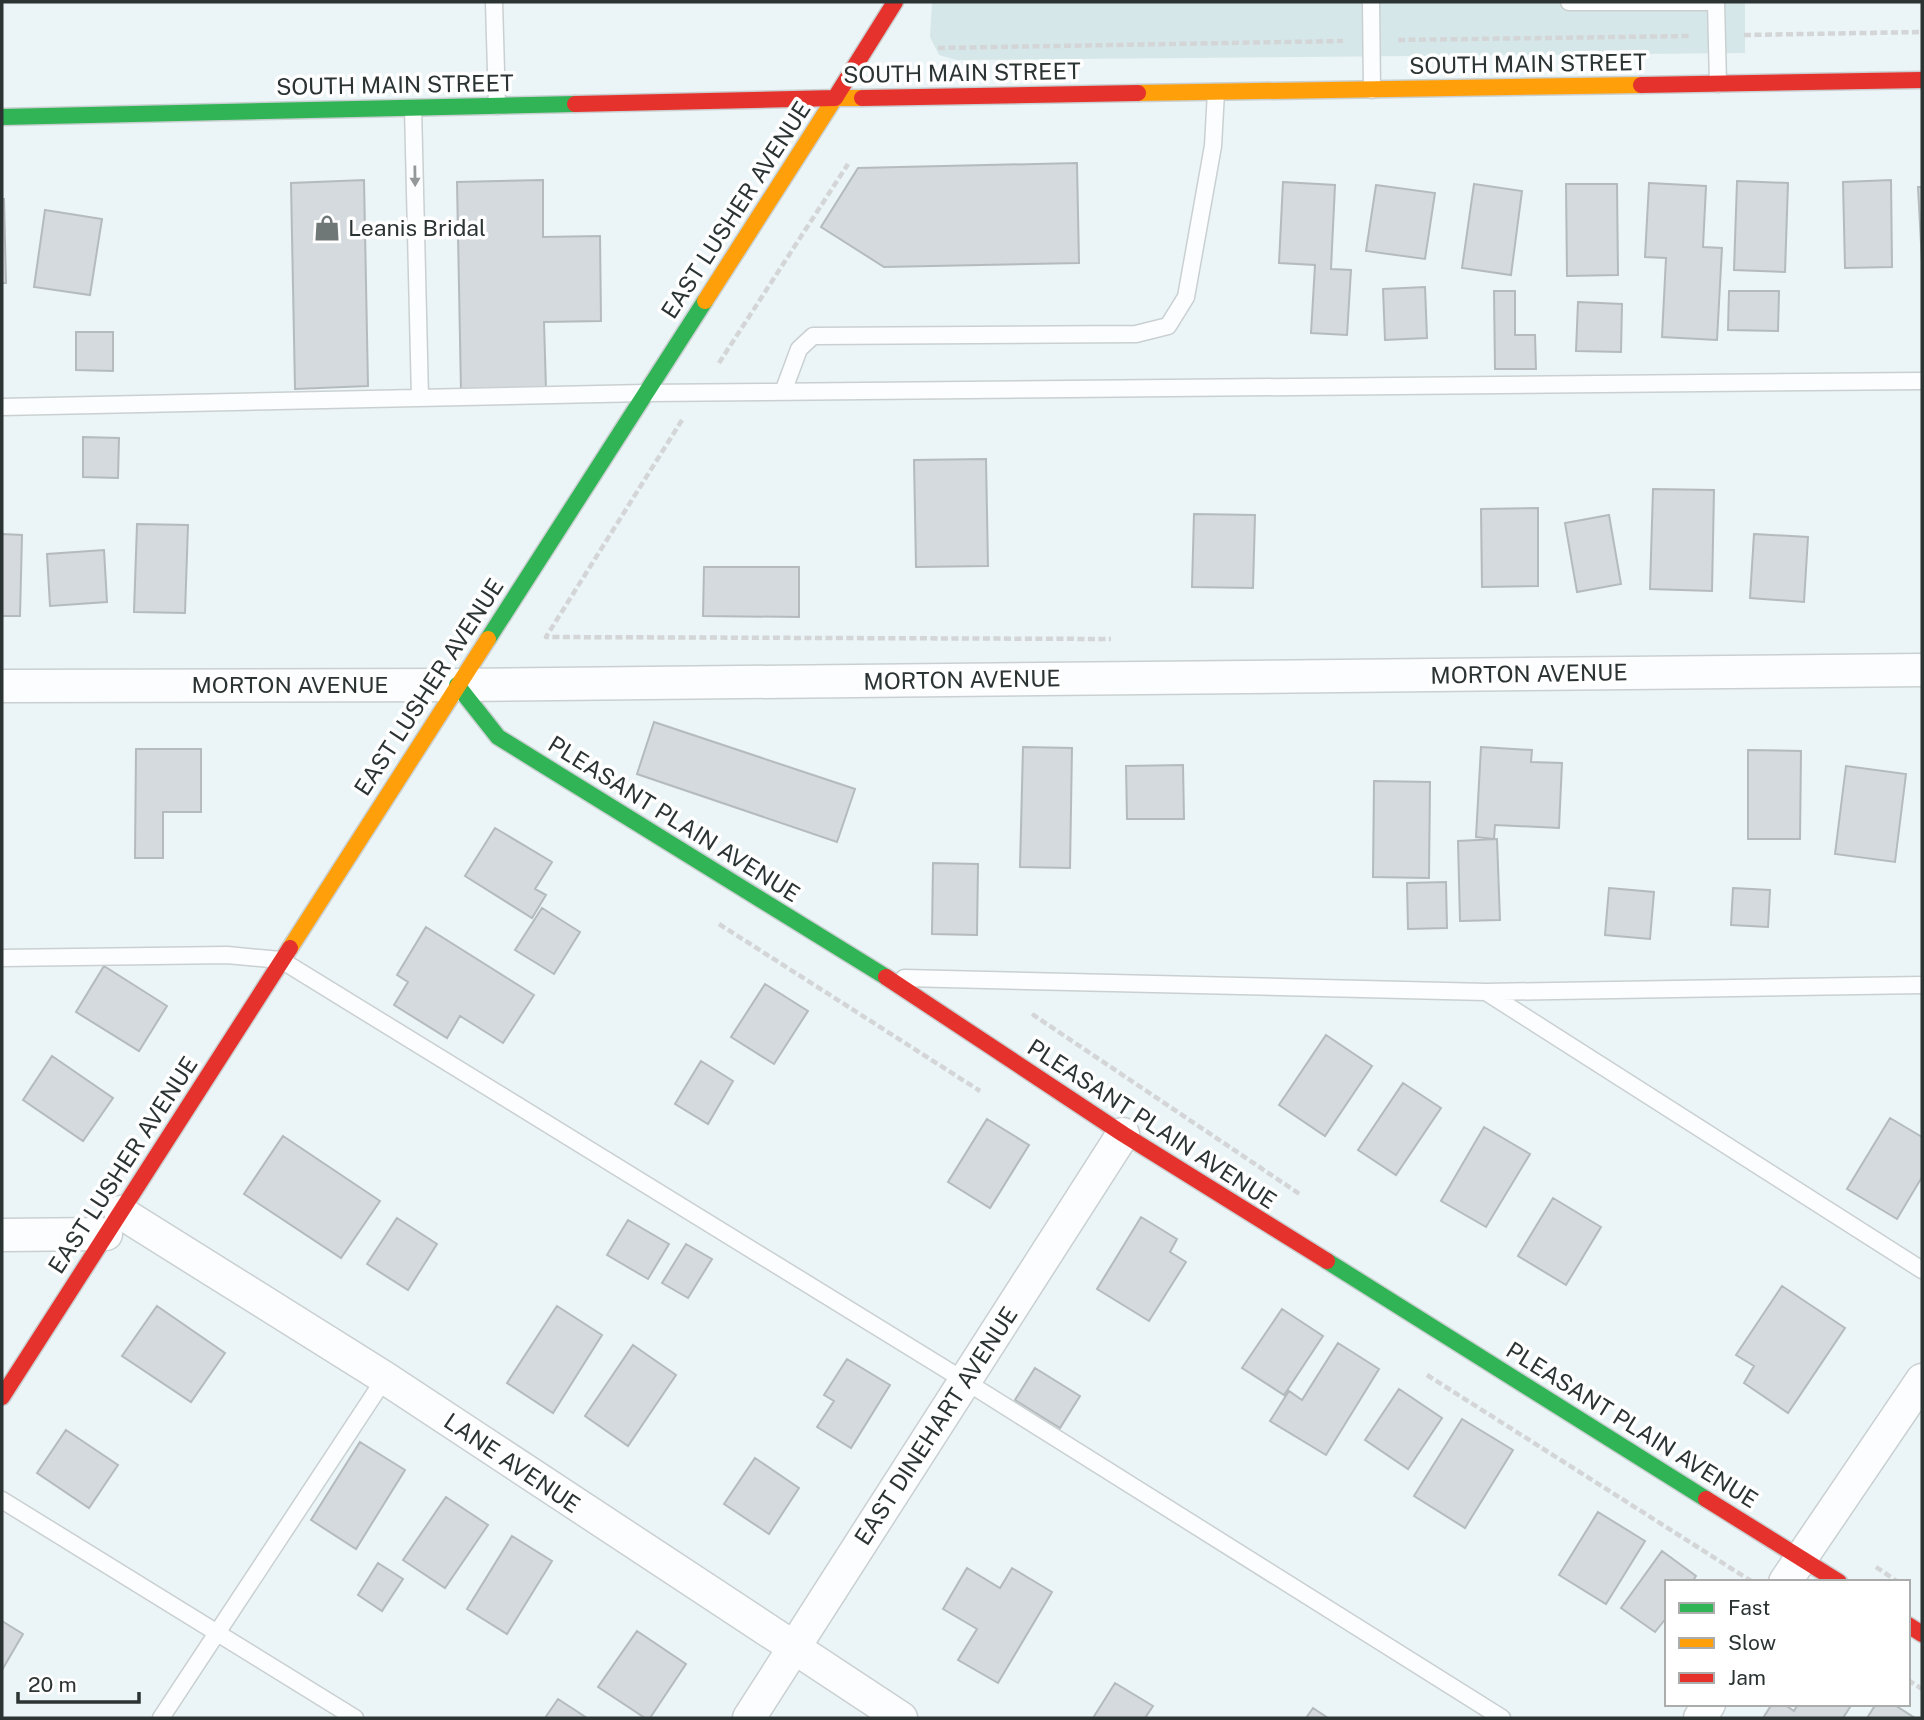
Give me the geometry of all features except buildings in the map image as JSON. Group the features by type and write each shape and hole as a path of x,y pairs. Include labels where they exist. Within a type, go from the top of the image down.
{"main road":[{"name":"EAST LUSHER AVENUE","path":"2,1397 895,2"},
{"name":"SOUTH MAIN STREET","path":"2,117 835,98 1922,80"},
{"name":"PLEASANT PLAIN AVENUE","path":"457,685 498,737 888,978 1123,1135 1792,1569 1832,1580"}],"street":[{"name":"MORTON AVENUE","path":"2,686 457,685 1922,670"},
{"name":"EAST DINEHART AVENUE","path":"749,1718 1123,1135"},
{"path":"2,1235 113,1223"},
{"name":"LANE AVENUE","path":"113,1223 385,1378 901,1718"},
{"path":"1792,1569 1922,1380"}],"lane":[{"path":"494,2 497,106"},
{"path":"1371,2 1372,90"},
{"path":"1569,2 1717,2 1720,35 1718,84"},
{"path":"783,392 799,349 813,336 1136,334 1168,326 1186,297 1213,146 1216,92"},
{"path":"413,108 420,398"},
{"path":"2,407 645,393 1922,381"},
{"path":"2,958 227,955 281,960 965,1381 1502,1718"},
{"path":"888,978 1486,992 1922,985"},
{"path":"1486,992 1922,1270"},
{"path":"161,1718 385,1378"},
{"path":"2,1500 355,1718"}],"path":[{"path":"938,48 1922,32"},
{"path":"848,164 699,393 546,637 1116,639"}],"shaded area":[{"path":"932,2 1745,2 1745,53 957,60 939,55 930,37"}],"traffic: fast":[{"path":"2,117 575,104"},
{"path":"488,639 705,301"},
{"path":"457,685 498,737 886,977"},
{"path":"1327,1261 1706,1499"}],"traffic: slow":[{"path":"1138,93 1641,85"},
{"path":"705,301 835,98 862,98"},
{"path":"290,948 488,639"}],"traffic: jam":[{"path":"575,104 835,98 895,2"},
{"path":"1641,85 1922,80"},
{"path":"862,98 1138,93"},
{"path":"2,1397 290,948"},
{"path":"886,977 1123,1134 1327,1261"},
{"path":"1706,1499 1836,1580"},
{"path":"1910,1626 1922,1634"}],"place":[{"name":"Leanis Bridal","path":"327,228"}]}
